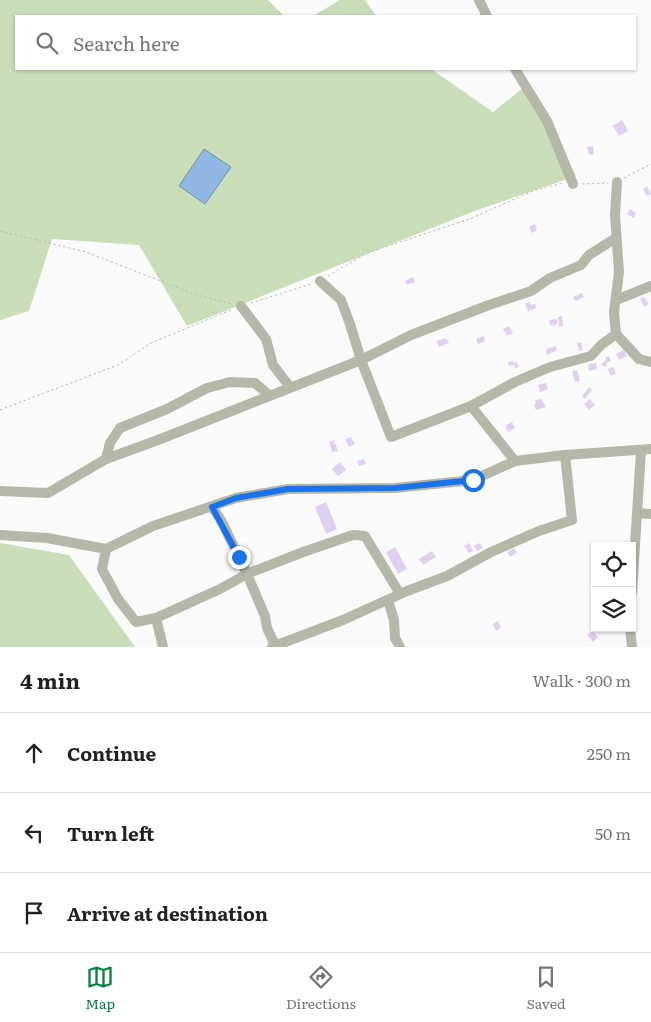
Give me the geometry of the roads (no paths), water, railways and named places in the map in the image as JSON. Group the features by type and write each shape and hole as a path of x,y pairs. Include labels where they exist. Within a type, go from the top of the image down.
{"street":[{"path":"479,0 486,15"},
{"path":"516,70 548,121 573,184"},
{"path":"617,182 615,215 619,272 614,312 616,334 639,359 651,362"},
{"path":"0,491 48,493 106,459 361,360 411,335 488,305 531,291 550,278 581,265 589,255 616,238"},
{"path":"320,281 340,300 391,436 471,406 515,382 550,367 590,356 616,334"},
{"path":"616,300 651,286"},
{"path":"241,306 266,339 273,365 290,387"},
{"path":"106,459 110,443 120,428 167,409 207,388 230,382 255,384 269,395"},
{"path":"471,406 515,461"},
{"path":"0,535 47,538 106,549 153,526 236,498 288,489 395,488 473,480 515,461 565,455 646,450 638,513 632,587"},
{"path":"212,507 221,520 247,574 265,616 273,646 343,620 378,603 447,576 507,545 572,520 565,455"},
{"path":"638,513 651,514"},
{"path":"106,549 102,569 118,599 136,622 156,618 220,589 247,574 311,549 354,535 365,536 400,594"},
{"path":"388,600 394,620 395,638 398,646"},
{"path":"156,618 163,647"},
{"path":"630,632 632,647"}],"water":[{"path":"204,149 231,167 205,204 179,186"}]}
